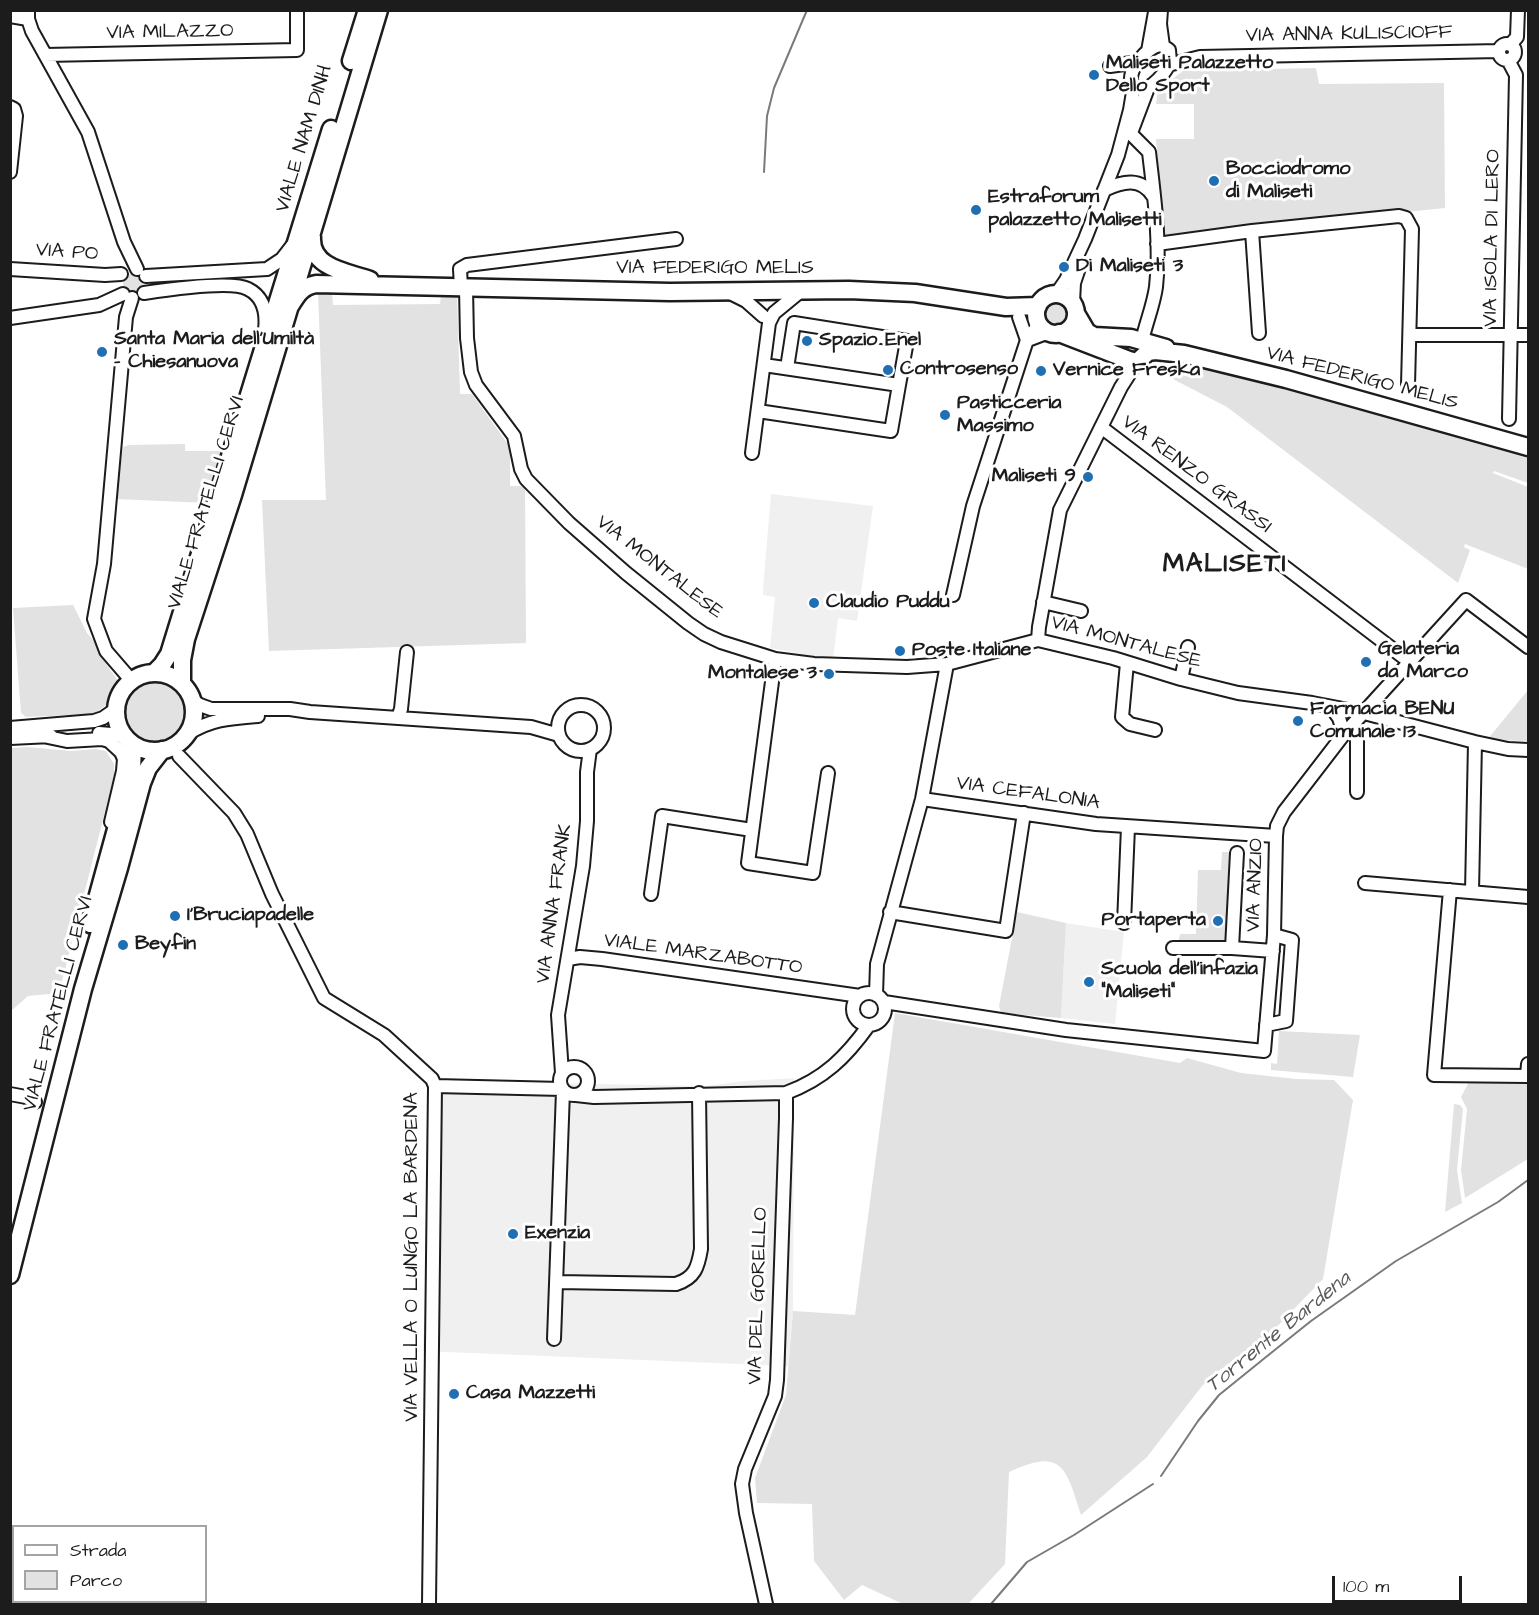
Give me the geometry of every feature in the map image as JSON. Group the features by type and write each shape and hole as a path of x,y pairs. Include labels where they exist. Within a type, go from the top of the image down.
{"main road":[{"name":"VIALE NAM DINH","path":"284,281 367,10"},
{"name":"VIALE NAM DINH","path":"301,268 379,10"},
{"path":"313,228 313,251 324,263 379,284"},
{"name":"VIALE FRATELLI CERVI","path":"182,683 182,660 186,639 233,495 301,268"},
{"name":"VIALE FRATELLI CERVI","path":"154,672 166,660 171,648 284,281"},
{"path":"289,308 300,290 316,284 463,288"},
{"name":"VIA FEDERIGO MELIS","path":"463,288 670,292 769,290 915,292 1006,308 1045,324"},
{"path":"1057,293 1046,296 1045,324 1071,327 1075,308"},
{"name":"VIA FEDERIGO MELIS","path":"1057,293 1068,297 1087,332 1138,350"},
{"name":"VIA FEDERIGO MELIS","path":"964,300 1138,350 1184,354 1528,447"},
{"path":"116,709 120,693 131,680 154,672 170,675 182,683 193,701 195,715 188,734"},
{"name":"VIALE FRATELLI CERVI","path":"10,1235 113,835 132,771 128,740 117,723 116,709"},
{"name":"VIALE FRATELLI CERVI","path":"10,1275 83,989 142,783 148,768 171,753 188,734"},
{"path":"128,740 147,750 171,753"}],"street":[{"name":"VIA MILAZZO","path":"45,55 297,50 297,10"},
{"path":"1148,51 1155,10"},
{"path":"1161,10 1160,24 1168,65"},
{"path":"1506,52 1517,37 1518,10"},
{"path":"10,16 28,15 32,31 87,132 124,242 148,285 144,293"},
{"path":"1057,293 1085,239 1118,155 1130,110 1133,69 1148,51 1159,45 1200,57"},
{"name":"VIA ANNA KULISCIOFF","path":"1200,57 1506,52"},
{"name":"VIA ISOLA DI LERO","path":"1506,52 1516,75 1509,419"},
{"path":"1118,155 1131,134 1148,88 1168,65 1200,57"},
{"path":"1139,62 1110,66 1142,90 1148,88"},
{"path":"10,172 16,116 12,108"},
{"path":"1038,640 1060,510 1138,350 1156,289 1157,244 1149,152 1131,134"},
{"path":"1104,190 1128,182 1137,182 1149,189 1154,197"},
{"path":"1157,244 1252,231 1399,216 1406,218 1412,229 1408,386"},
{"path":"1252,231 1259,333"},
{"path":"122,273 129,269 141,272 267,269 282,259 297,237"},
{"path":"463,288 460,269 467,265 676,239"},
{"path":"1075,308 1074,283 1085,239"},
{"path":"124,242 122,273 118,286 127,296 126,318 104,564 94,611 95,626 102,644 131,680"},
{"name":"VIA PO","path":"10,268 105,275 122,273"},
{"path":"10,318 99,305 127,296 186,287 246,288 257,296 264,308 265,341"},
{"name":"VIA MONTALESE","path":"463,288 471,372 476,385 514,436 521,469 526,479 591,543 688,623 704,634 730,646 775,659 814,664 908,667 947,664 1038,640 1127,663 1181,680 1238,693 1364,713 1475,742 1508,749 1528,750"},
{"path":"753,453 764,365 769,290"},
{"path":"768,317 802,290"},
{"path":"727,291 768,317"},
{"path":"1019,317 1027,340"},
{"path":"758,411 891,431 907,341 794,323 787,368"},
{"path":"953,595 973,506 1027,340 1045,324"},
{"path":"1410,335 1528,334"},
{"path":"764,365 899,385"},
{"name":"VIA RENZO GRASSI","path":"1101,427 1411,663"},
{"name":"VIA ANZIO","path":"882,1003 1066,1030 1264,1051 1274,935 1276,836 1284,812 1344,734 1466,600 1528,647"},
{"path":"1043,602 1081,611"},
{"path":"1181,680 1188,647"},
{"path":"398,718 407,652"},
{"path":"775,659 748,863 813,873 828,773"},
{"path":"1127,663 1122,717 1130,724 1155,730"},
{"path":"847,1051 855,1017 853,1007 862,995 877,964 922,799 947,664"},
{"path":"193,701 211,709 290,709 531,728 559,735"},
{"path":"584,705 597,711 603,724 601,739 590,749 575,750 568,747 559,735 559,720 563,713 576,706 584,705"},
{"path":"1331,707 1339,718 1344,734"},
{"path":"10,738 43,736 96,727 103,718 116,709"},
{"path":"188,734 215,720 310,712"},
{"path":"531,728 559,720"},
{"path":"1355,723 1357,792"},
{"path":"10,728 96,727 128,740"},
{"path":"43,736 67,741 109,741 121,752 124,766 111,815 113,835"},
{"path":"1472,891 1475,742"},
{"name":"VIA ANNA FRANK","path":"554,1339 558,1282 563,1089 558,1015 587,821 587,772 590,749"},
{"path":"575,750 587,772"},
{"name":"VIA VELLA O LUNGO LA BARDENA","path":"171,753 234,813 247,834 272,894 324,998 384,1035 432,1079 435,1086 429,1605"},
{"name":"VIA CEFALONIA","path":"922,799 1128,828 1276,836"},
{"path":"890,912 1006,931 1024,813"},
{"path":"651,894 662,816 752,830"},
{"path":"1124,923 1128,828"},
{"path":"1232,948 1237,853"},
{"path":"1365,883 1528,897"},
{"path":"1450,890 1434,1075 1528,1072"},
{"path":"1266,1025 1286,1021 1292,939 1274,935"},
{"path":"1173,948 1273,951"},
{"name":"VIALE MARZABOTTO","path":"568,959 580,957 602,959 831,994 862,995"},
{"path":"563,1089 594,1096 786,1092 804,1086 823,1075 869,1025 881,1020 882,1003 877,964"},
{"path":"831,994 863,1024 869,1025"},
{"path":"862,995 882,1003"},
{"name":"VIA ANNA FRANK","path":"561,1040 587,1077 600,1089 614,1095"},
{"path":"563,1089 569,1068 578,1067"},
{"path":"435,1086 563,1089 587,1086 587,1077"},
{"name":"VIA DEL GORELLO","path":"766,1605 742,1484 745,1469 775,1396 777,1380 786,1092"},
{"path":"558,1282 676,1284 684,1281 698,1268 701,1249 699,1093"},
{"path":"10,1094 26,1096 35,1102"}],"shaded area":[{"path":"771,494 873,506 857,621 838,618 833,660 770,648 775,597 763,595 763,589"},
{"path":"1066,923 1124,932 1115,1024 1061,1018"},
{"path":"794,1078 793,1311 788,1366 423,1351 431,1081 706,1086"}],"green space":[{"path":"1316,68 1319,84 1444,83 1445,208 1163,237 1156,139 1194,139 1194,104 1156,104 1158,90 1183,71"},
{"path":"129,273 137,273 143,279 143,287 137,293 129,293 123,287 123,279"},
{"path":"318,293 332,293 333,305 440,304 441,295 457,295 460,394 472,394 510,447 510,486 525,486 526,643 269,651 262,500 326,500"},
{"path":"1056,300 1066,304 1070,314 1066,324 1056,328 1046,324 1042,314 1046,304"},
{"path":"1178,360 1528,452 1528,483 1494,471 1493,473 1528,487 1528,569 1465,544 1464,547 1470,550 1458,583 1227,407 1167,376"},
{"path":"185,444 185,451 224,451 207,503 116,499 123,447"},
{"path":"73,605 118,684 106,705 94,714 26,717 21,713 13,608"},
{"path":"155,681 167,683 178,690 185,701 187,713 185,725 178,736 167,743 155,745 143,743 132,736 125,725 123,713 125,701 132,690 143,683"},
{"path":"1528,690 1528,741 1487,740"},
{"path":"11,748 106,751 114,764 114,776 59,993 28,996 11,1011"},
{"path":"1222,852 1234,852 1230,945 1178,945 1180,934 1196,934 1198,870 1221,870"},
{"path":"1017,912 1066,923 1061,1018 1001,1013 999,1006"},
{"path":"895,1013 1180,1063 1187,1058 1241,1073 1296,1079 1334,1080 1353,1100 1323,1279 1265,1339 1217,1372 1202,1386 1147,1457 1081,1515 1071,1485 1059,1466 1051,1462 1040,1461 1009,1472 1005,1564 968,1604 903,1604 862,1585 844,1600 814,1561 812,1504 757,1503 755,1478 786,1395 793,1311 855,1315"},
{"path":"1279,1031 1360,1035 1353,1077 1271,1070 1271,1063 1277,1064"},
{"path":"1470,1080 1528,1084 1528,1159 1465,1198 1461,1170 1467,1109 1461,1097"},
{"path":"1454,1104 1460,1105 1463,1109 1457,1170 1462,1203 1445,1212"}],"waterway":[{"path":"764,172 767,116 774,88 807,10"},
{"name":"Torrente Bardena","path":"1161,1476 1198,1421 1219,1395 1266,1357 1311,1321 1396,1261 1498,1202 1528,1180"},
{"name":"Torrente Bardena","path":"991,1604 1027,1562 1153,1484"}],"place":[{"name":"Maliseti Palazzetto Dello Sport","path":"1094,75"},
{"name":"Bocciodromo di Maliseti","path":"1214,181"},
{"name":"Estraforum palazzetto Malisetti","path":"976,210"},
{"name":"Di Maliseti 3","path":"1064,267"},
{"name":"Spazio Enel","path":"807,341"},
{"name":"Santa Maria dell'Umiltà - Chiesanuova","path":"102,352"},
{"name":"Controsenso","path":"888,370"},
{"name":"Vernice Freska","path":"1041,371"},
{"name":"Pasticceria Massimo","path":"945,415"},
{"name":"Maliseti 9","path":"1088,477"},
{"name":"Claudio Puddu","path":"814,603"},
{"name":"Poste Italiane","path":"900,651"},
{"name":"Gelateria da Marco","path":"1366,662"},
{"name":"Montalese 3","path":"829,674"},
{"name":"Farmacia BENU Comunale 13","path":"1298,721"},
{"name":"I'Bruciapadelle","path":"175,916"},
{"name":"Portaperta","path":"1218,921"},
{"name":"Beyfin","path":"123,945"},
{"name":"Scuola dell'infazia \"Maliseti\"","path":"1089,982"},
{"name":"Exenzia","path":"513,1234"},
{"name":"Casa Mazzetti","path":"454,1394"}],"district":[{"name":"MALISETI","path":"1225,566"}]}
